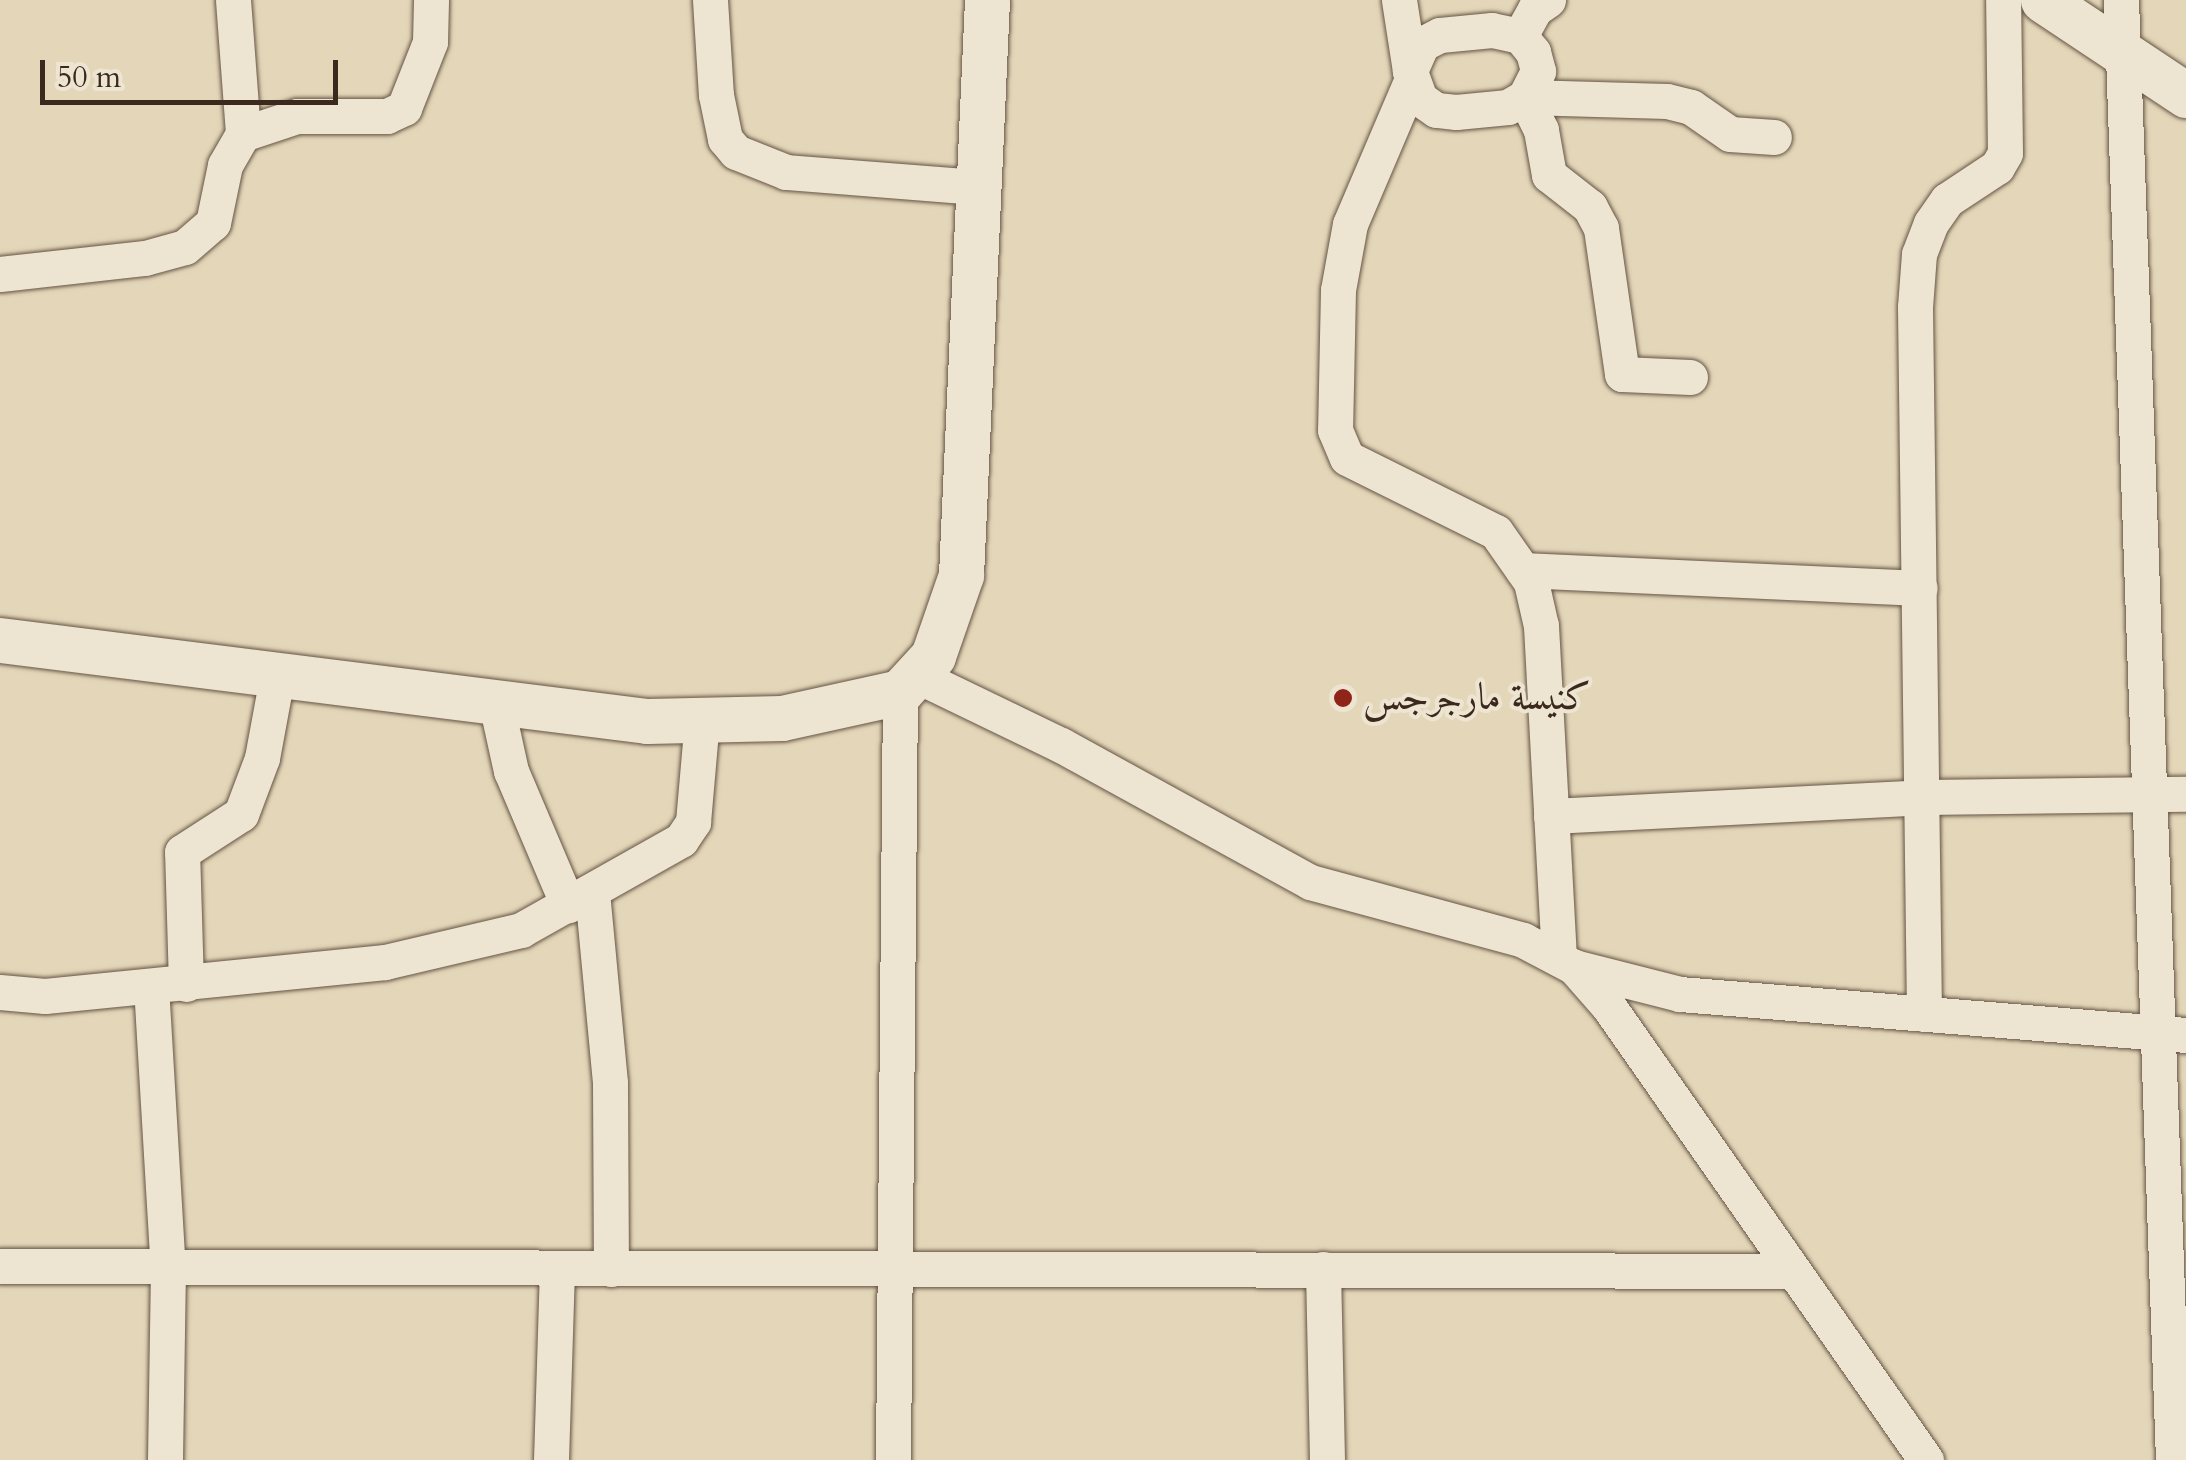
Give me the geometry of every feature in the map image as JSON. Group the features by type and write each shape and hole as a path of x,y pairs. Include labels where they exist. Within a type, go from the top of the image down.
{"street":[{"path":"0,274 145,258 184,247 213,223 225,166 243,134 233,0"},
{"path":"243,134 297,116 387,116 404,108 430,42 431,0"},
{"path":"710,0 716,95 726,139 736,152 786,172 978,187"},
{"path":"0,640 647,721 782,718 908,684 933,656 962,575 987,0"},
{"path":"1399,0 1411,76 1420,99 1446,112 1508,107 1526,97 1667,101 1691,107 1730,134 1774,137"},
{"path":"1520,36 1535,9 1548,0"},
{"path":"1924,1014 1919,254 1947,200 1996,167 2005,153 2003,0"},
{"path":"2043,0 2124,58 2186,95"},
{"path":"2121,0 2149,794 2172,1035 2174,1460"},
{"path":"1690,376 1622,374 1601,228 1590,207 1549,175 1541,130 1526,97 1538,71 1520,36 1502,30 1440,35 1422,44 1350,224 1338,290 1335,430 1347,458 1496,532 1523,570 1541,626 1551,816 1567,963 1610,1007 1926,1460"},
{"path":"1523,570 1920,588"},
{"path":"186,984 182,852 241,814 262,758 277,677"},
{"path":"908,684 1061,745 1310,882 1523,940 1567,963 1680,994 2172,1035"},
{"path":"892,1460 908,684"},
{"path":"496,703 510,771 580,898 610,1083 611,1269"},
{"path":"0,992 45,996 385,962 521,930 681,840 694,822 702,720"},
{"path":"1551,816 1923,796 2186,794"},
{"path":"151,986 168,1268 165,1460"},
{"path":"0,1266 1793,1270"},
{"path":"551,1460 557,1269"},
{"path":"1322,1269 1328,1460"}],"place":[{"name":"كنيسة مارجرجس","path":"1343,698"}]}
